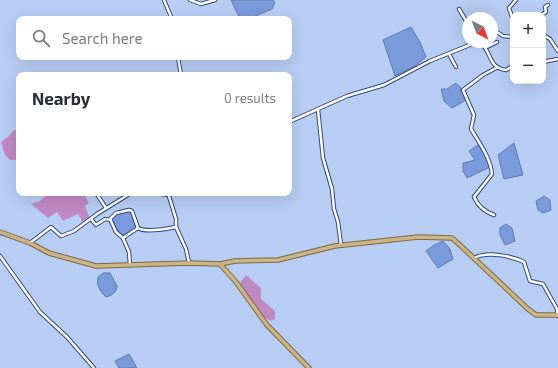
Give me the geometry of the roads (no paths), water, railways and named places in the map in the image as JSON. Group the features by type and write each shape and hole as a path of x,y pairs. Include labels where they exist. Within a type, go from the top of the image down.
{"main road":[{"path":"0,232 30,243 49,253 96,266 189,263 220,264 236,261 278,260 341,245 411,237 452,238 528,309 536,314 558,315"},
{"path":"220,264 236,282 267,325 309,368"}],"street":[{"path":"164,0 171,16"},
{"path":"190,0 201,4 215,0"},
{"path":"510,12 509,8 516,0"},
{"path":"546,12 545,8 548,5"},
{"path":"458,9 462,15"},
{"path":"498,33 502,36 510,37"},
{"path":"546,37 550,39 558,51"},
{"path":"292,121 347,96 384,85 430,61 464,48"},
{"path":"485,48 492,62 498,67 506,70 510,68"},
{"path":"450,54 456,67"},
{"path":"546,61 558,59"},
{"path":"178,60 180,72"},
{"path":"494,215 484,210 477,204 474,197 492,174 491,164 472,129 474,115 463,90 483,75 498,67"},
{"path":"318,110 323,158 332,189 341,245"},
{"path":"98,196 106,208"},
{"path":"30,243 51,227 59,235 63,236 74,231 106,208 126,196"},
{"path":"169,196 175,215 176,227 186,249 189,263"},
{"path":"130,265 129,252 123,238 116,232 111,220 114,214 129,210 132,211 138,228"},
{"path":"91,219 96,225 105,219 111,220"},
{"path":"138,228 141,230 148,230 176,227"},
{"path":"123,238 138,228"},
{"path":"474,258 483,255 498,255 524,262 530,281 543,284 555,306 558,315"},
{"path":"0,256 40,312 67,337 94,368"}],"water":[{"path":"231,0 273,0 275,3 272,9 256,16 239,16"},
{"path":"411,27 420,42 426,57 415,66 395,76 383,40"},
{"path":"456,83 461,88 461,94 466,100 452,108 444,101 441,89 447,89"},
{"path":"514,143 523,175 504,179 498,155"},
{"path":"478,145 485,153 490,167 467,178 463,171 463,163 475,160 469,151"},
{"path":"544,196 550,200 551,210 543,213 538,210 536,201"},
{"path":"127,211 131,213 136,228 120,235 112,219 115,215"},
{"path":"506,224 512,228 515,241 505,245 500,235 500,228"},
{"path":"443,241 450,249 453,259 438,268 426,251"},
{"path":"103,273 110,273 117,286 116,290 110,296 106,297 98,285 98,277"},
{"path":"129,354 137,368 119,368 115,361"}]}
